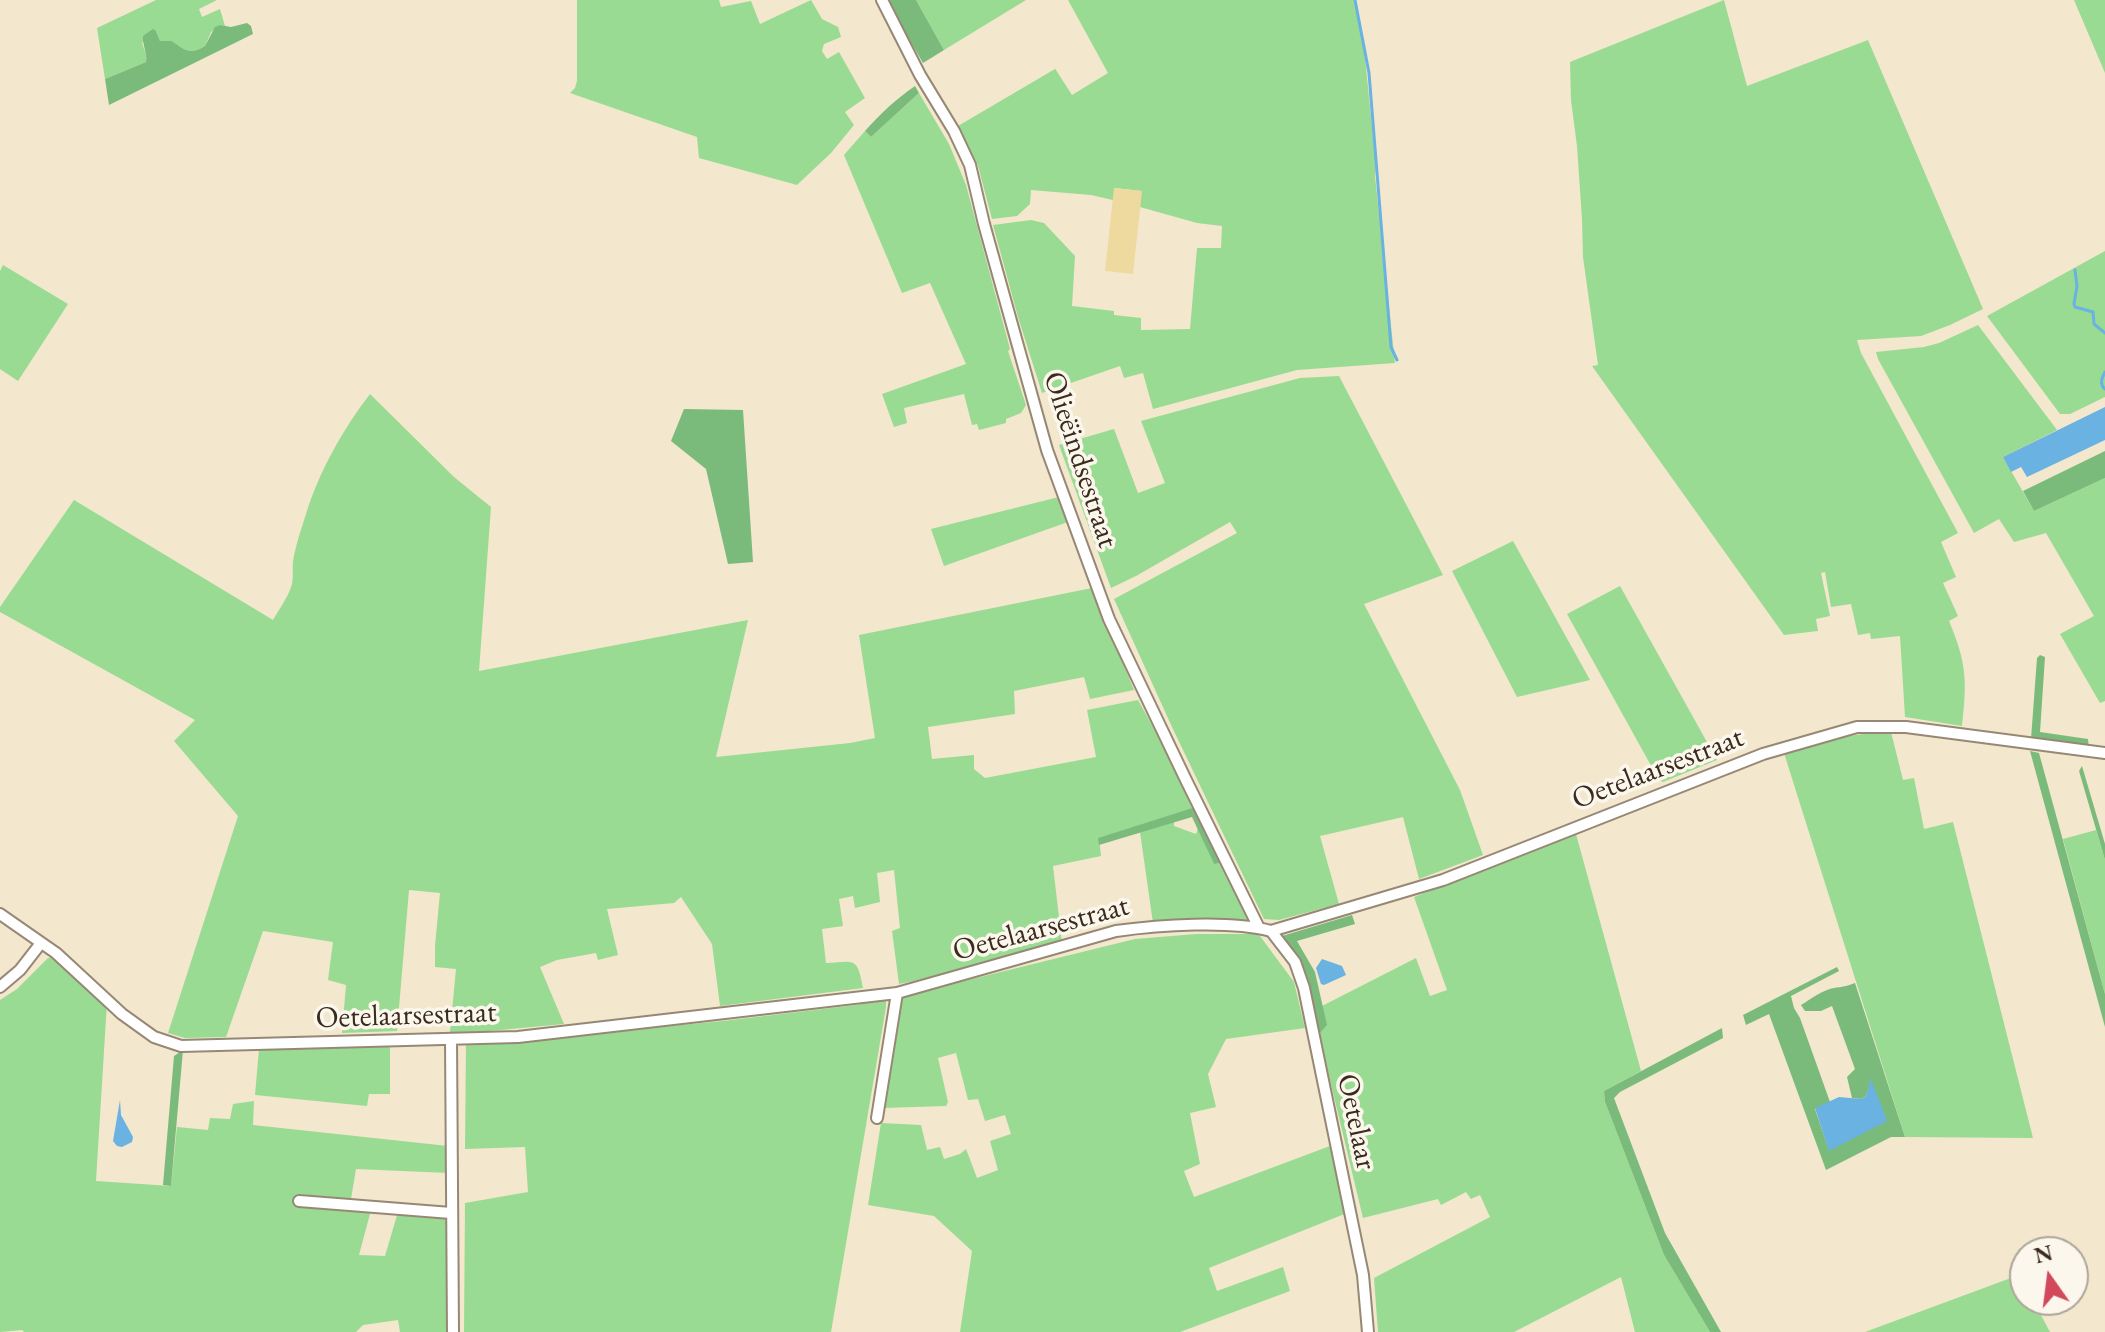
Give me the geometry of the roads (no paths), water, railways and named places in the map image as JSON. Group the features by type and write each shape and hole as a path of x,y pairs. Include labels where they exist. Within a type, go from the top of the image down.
{"street":[{"name":"Olieëindsestraat","path":"882,0 970,165 1047,450 1109,619 1259,928"},
{"name":"Oetelaarsestraat","path":"0,914 56,953 132,1021 154,1037 181,1046 518,1037 897,993 1116,931 1150,926 1222,925 1271,931 1443,880 1763,754 1857,727 1906,727 2105,753"},
{"name":"Oetelaar","path":"1271,931 1295,962 1304,988 1363,1275 1368,1332"},
{"path":"0,987 20,970 41,943"},
{"path":"877,1118 897,993"},
{"path":"451,1039 453,1332"},
{"path":"299,1201 451,1213"}],"water":[{"path":"2105,407 2105,440 2027,477 2021,467 2011,472 2003,457"},
{"path":"1322,959 1342,966 1346,975 1321,984 1316,968"},
{"path":"1871,1079 1887,1121 1829,1151 1815,1108 1839,1097 1861,1099 1866,1096"},
{"path":"120,1100 121,1115 133,1137 132,1142 122,1147 113,1141"}],"waterway":[{"path":"1355,0 1369,73 1391,347 1397,360"},
{"path":"2075,270 2075,307 2093,312 2094,324 2105,333"},
{"path":"2105,372 2102,379 2105,389"}]}
